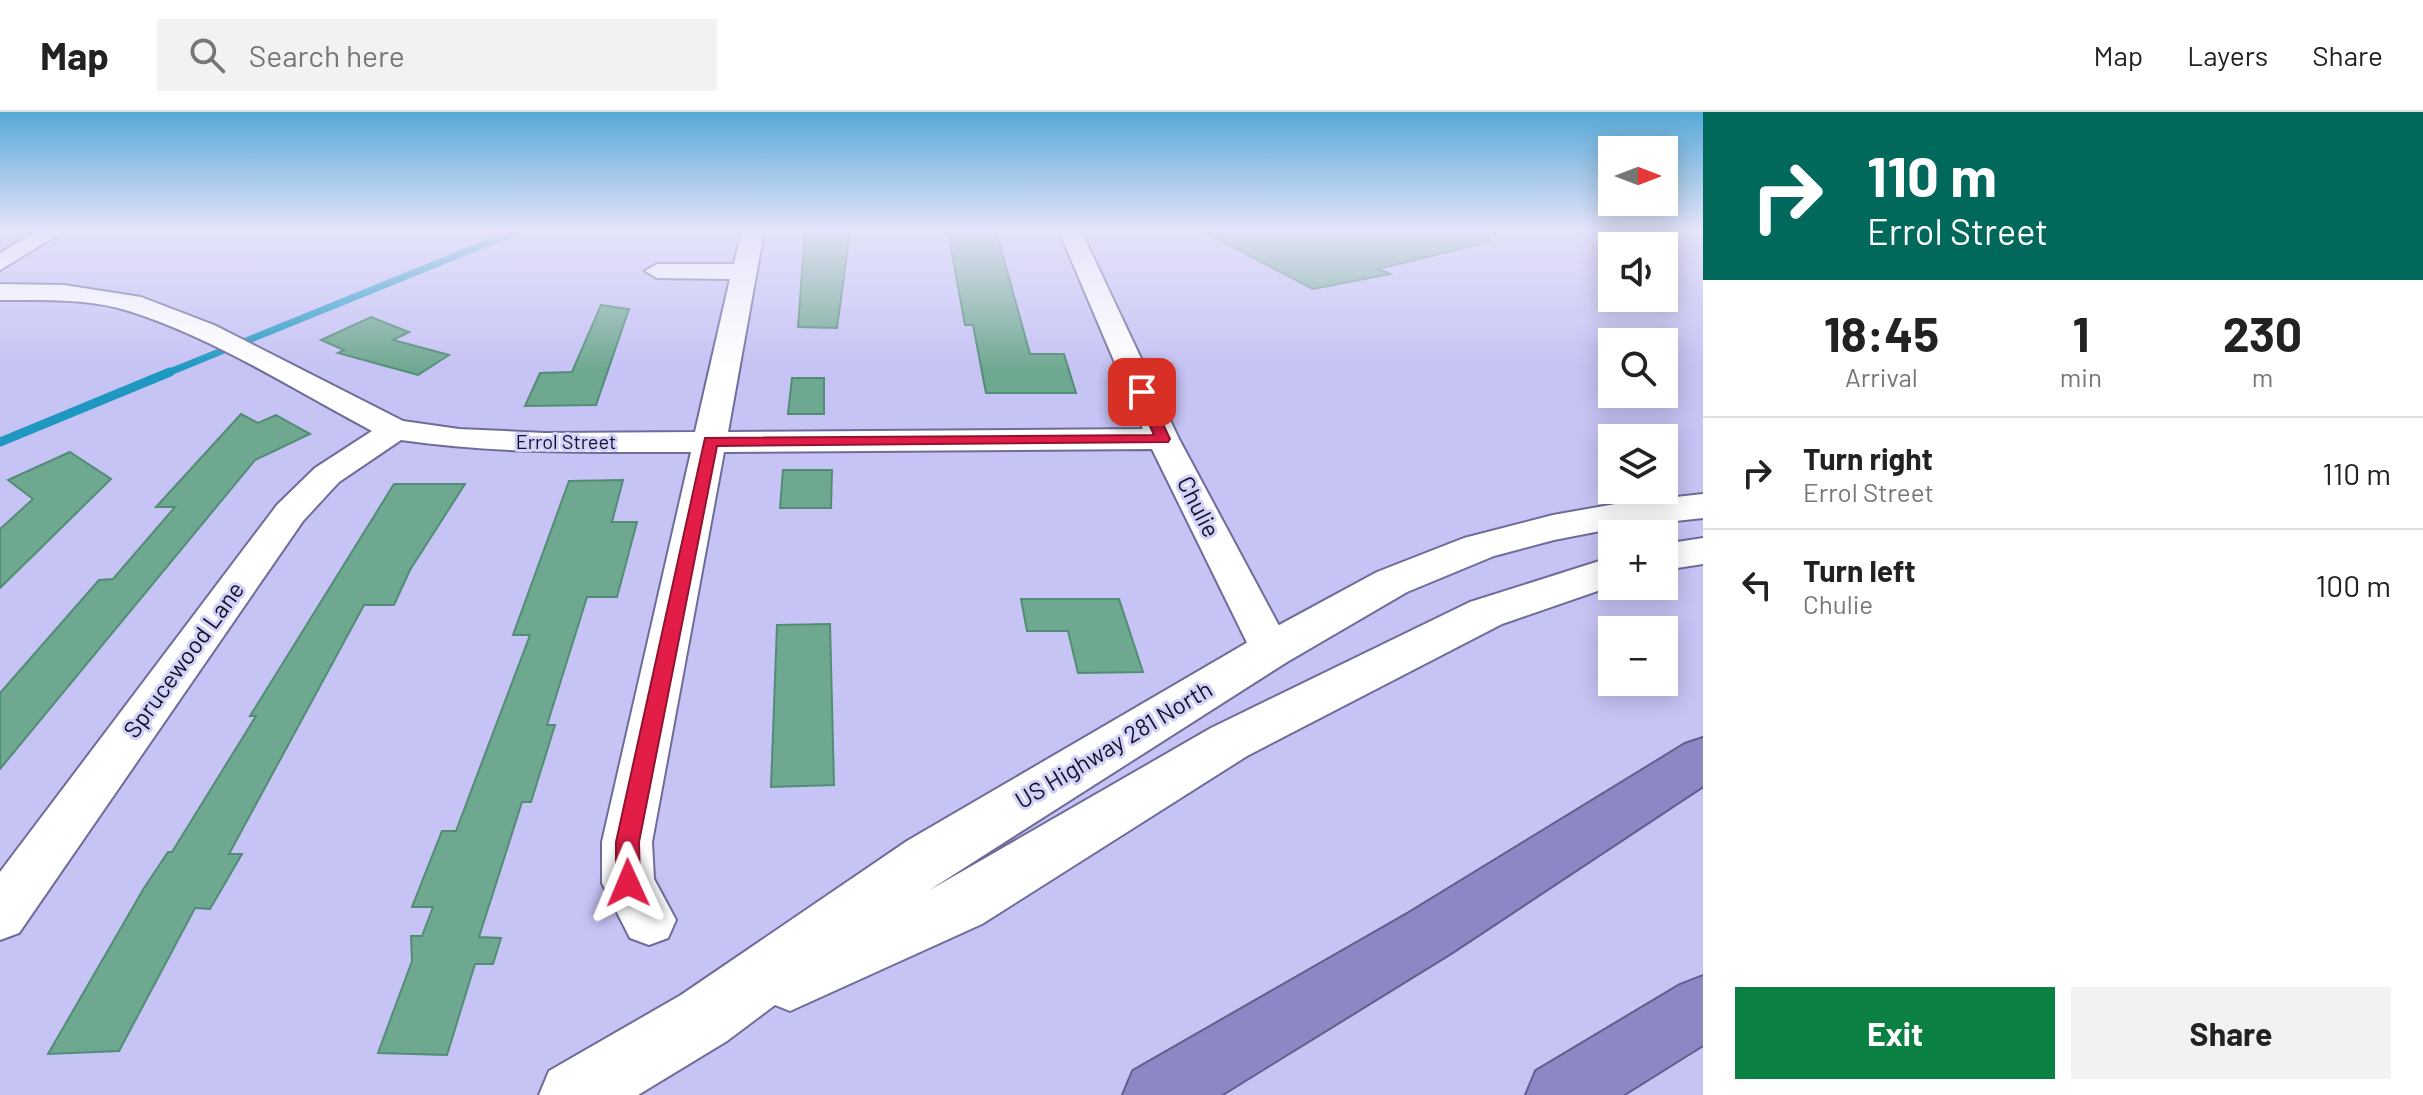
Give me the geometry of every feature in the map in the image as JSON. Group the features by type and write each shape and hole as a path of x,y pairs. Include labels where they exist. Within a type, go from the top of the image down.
{"highway":[{"path":"1157,1095 1430,933 1692,765"},
{"path":"1560,1095 1703,1008"}],"main road":[{"name":"US Highway 281 North","path":"573,1095 704,1018 927,859 1271,650 1392,582 1479,547 1621,515 1703,506"},
{"path":"1678,555 1703,551"},
{"path":"704,1018 961,905 1229,742 1486,613 1598,576"}],"street":[{"path":"649,920 628,883 627,842 744,277"},
{"name":"Chulie","path":"1091,277 1163,439 1271,650"},
{"name":"Errol Street","path":"0,292 64,293 119,300 204,331 395,430 459,439 545,443 1163,439"},
{"name":"Sprucewood Lane","path":"0,915 290,513 327,475 395,430"}],"building":[{"path":"802,277 844,277 837,328 798,327"},
{"path":"956,277 1009,277 1030,354 1064,354 1076,393 986,393 973,325 965,325"},
{"path":"1290,277 1375,277 1313,289"},
{"path":"601,305 629,309 596,405 525,406 540,373 572,372"},
{"path":"371,317 409,332 393,340 449,355 418,375 338,353 344,350 321,340"},
{"path":"792,378 824,378 824,414 788,414"},
{"path":"241,414 258,423 276,415 310,434 255,460 0,769 0,693 99,580 113,579 175,507 156,507"},
{"path":"70,452 111,479 0,588 0,529 33,499 8,480"},
{"path":"783,470 832,470 831,508 780,508"},
{"path":"623,480 612,522 637,522 617,597 587,597 547,725 555,725 531,802 522,802 479,937 501,938 493,964 475,964 447,1055 378,1053 412,961 411,936 422,936 433,907 412,907 442,831 456,831 530,635 513,635 569,481"},
{"path":"394,484 465,484 410,570 394,605 364,605 229,854 242,854 210,909 195,908 119,1051 48,1054 144,888 168,852 172,852 256,716 250,716"},
{"path":"1021,599 1119,599 1143,672 1078,673 1068,631 1027,631"},
{"path":"830,624 834,785 771,787 777,625"}],"waterway":[{"path":"165,374 404,277"},
{"path":"0,442 170,372"}],"route":[{"path":"628,883 627,842 710,441 1163,439 1142,392"}]}
